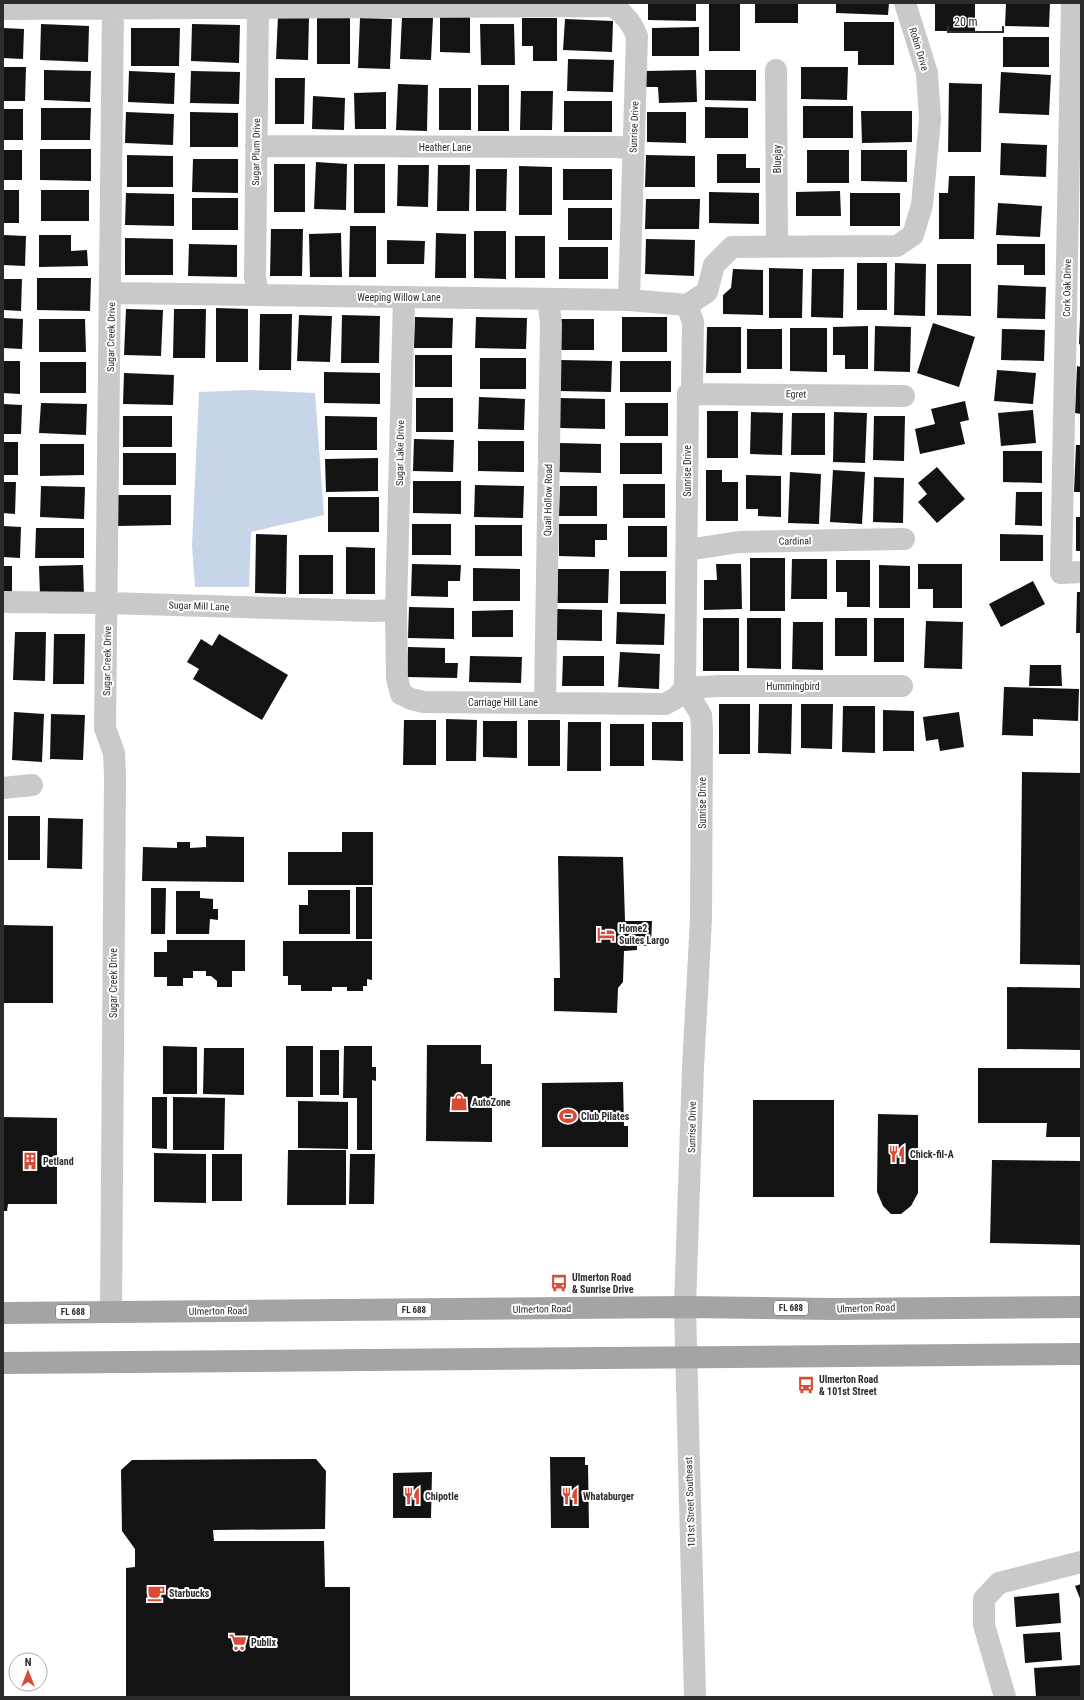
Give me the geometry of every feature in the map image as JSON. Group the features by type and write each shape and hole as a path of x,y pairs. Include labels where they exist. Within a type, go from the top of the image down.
{"main road":[{"name":"Ulmerton Road","path":"3,1313 685,1307 1081,1307"},
{"path":"3,1363 1081,1354"}],"street":[{"name":"Robin Drive","path":"687,305 707,292 714,265 732,247 777,248 896,246 913,235 922,205 930,119 927,73 905,3"},
{"name":"Cork Oak Drive","path":"1071,573 1075,4"},
{"name":"Sunrise Drive","path":"3,9 612,6 619,10 632,24 637,36 629,300"},
{"name":"Sugar Plum Drive","path":"258,8 255,277 258,295"},
{"name":"Sugar Creek Drive","path":"111,1312 115,777 114,753 105,728 108,603 114,9"},
{"name":"Bluejay","path":"776,70 777,248"},
{"name":"Heather Lane","path":"256,146 618,147 633,149"},
{"name":"Weeping Willow Lane","path":"111,293 629,300 687,305"},
{"name":"Sugar Lake Drive","path":"396,610 404,297"},
{"name":"Quail Hollow Road","path":"545,702 551,323 548,299"},
{"name":"Sunrise Drive","path":"685,1307 692,1095 701,919 702,728 701,716 685,688 688,394 692,389 693,322 687,305"},
{"name":"Egret","path":"688,394 904,396"},
{"name":"Cardinal","path":"687,550 739,542 904,539"},
{"name":"Sugar Mill Lane","path":"3,602 108,603 374,611 396,610"},
{"name":"Carriage Hill Lane","path":"396,610 397,678 401,694 411,699 424,702 665,704 676,698 685,688"},
{"name":"Hummingbird","path":"685,688 720,686 902,686"},
{"path":"3,788 32,785"},
{"name":"101st Street Southeast","path":"685,1307 685,1357 696,1697"},
{"path":"1005,1697 984,1625 984,1599 999,1583 1081,1562"}],"water":[{"path":"250,390 315,393 324,515 251,532 249,587 195,587 192,546 199,392"}],"building":[{"path":"648,3 696,3 696,21 648,20"},
{"path":"755,3 798,3 798,23 755,23"},
{"path":"836,3 889,3 888,15 836,13"},
{"path":"935,3 975,3 975,31 935,31"},
{"path":"1006,3 1050,3 1049,27 1005,26"},
{"path":"709,4 740,4 740,51 709,51"},
{"path":"278,16 309,17 308,60 276,59"},
{"path":"317,17 350,18 350,64 317,64"},
{"path":"402,17 433,18 431,60 400,59"},
{"path":"440,17 470,17 470,53 440,52"},
{"path":"360,18 392,19 390,69 358,68"},
{"path":"522,18 557,18 557,61 533,61 533,46 522,46"},
{"path":"565,19 613,21 612,52 563,50"},
{"path":"844,22 894,22 894,65 858,65 858,51 844,51"},
{"path":"41,24 89,26 88,62 40,60"},
{"path":"192,24 240,25 239,63 191,61"},
{"path":"480,24 514,24 515,65 481,65"},
{"path":"699,27 699,56 652,56 652,28"},
{"path":"3,28 24,29 23,59 3,58"},
{"path":"131,28 180,28 179,66 131,66"},
{"path":"1003,37 1049,37 1049,67 1003,67"},
{"path":"568,59 614,60 613,92 567,91"},
{"path":"3,67 26,67 25,101 3,101"},
{"path":"801,67 848,67 847,100 801,99"},
{"path":"44,70 91,71 90,102 44,100"},
{"path":"696,70 697,102 659,103 658,87 645,87 645,71"},
{"path":"705,70 756,70 756,101 705,100"},
{"path":"129,71 175,73 174,104 128,102"},
{"path":"191,71 240,72 239,104 190,103"},
{"path":"1001,72 1051,75 1049,115 999,113"},
{"path":"275,78 305,78 304,124 275,124"},
{"path":"949,83 982,84 981,152 948,152"},
{"path":"398,84 428,85 427,131 396,130"},
{"path":"478,85 509,85 509,131 478,131"},
{"path":"439,88 471,88 471,130 439,130"},
{"path":"521,91 553,91 552,130 520,130"},
{"path":"386,92 386,129 355,129 354,93"},
{"path":"313,96 345,98 344,130 312,129"},
{"path":"564,101 612,101 612,132 564,132"},
{"path":"803,106 853,106 853,138 803,138"},
{"path":"705,107 748,108 748,138 705,138"},
{"path":"41,108 91,108 90,140 41,140"},
{"path":"3,109 23,109 23,140 3,140"},
{"path":"861,111 912,111 912,142 862,143"},
{"path":"126,112 174,114 173,145 125,143"},
{"path":"190,112 238,113 238,147 190,147"},
{"path":"647,112 686,112 686,143 647,142"},
{"path":"1001,143 1047,145 1046,177 1000,175"},
{"path":"40,149 91,149 91,181 40,180"},
{"path":"3,150 22,150 22,180 3,180"},
{"path":"807,150 849,150 849,183 807,183"},
{"path":"861,150 907,150 907,182 861,181"},
{"path":"717,154 746,154 746,168 760,168 760,183 717,183"},
{"path":"127,155 173,156 173,187 127,187"},
{"path":"646,155 695,156 695,187 645,187"},
{"path":"193,159 238,159 238,193 192,192"},
{"path":"316,162 347,164 346,210 314,209"},
{"path":"274,164 305,164 305,212 274,212"},
{"path":"354,164 385,164 385,213 354,213"},
{"path":"398,165 429,165 428,207 397,206"},
{"path":"438,165 470,165 469,211 437,211"},
{"path":"519,166 552,167 552,215 519,215"},
{"path":"476,169 507,169 506,211 476,211"},
{"path":"563,169 612,169 612,200 563,200"},
{"path":"949,176 975,176 974,239 939,239 939,193 948,193"},
{"path":"3,190 19,190 19,223 3,223"},
{"path":"41,190 89,190 89,221 41,221"},
{"path":"840,191 841,216 796,216 796,192"},
{"path":"709,192 759,193 759,224 709,223"},
{"path":"126,193 174,194 174,226 125,225"},
{"path":"850,193 900,193 900,226 850,226"},
{"path":"192,198 238,198 238,230 192,230"},
{"path":"646,199 700,199 699,229 645,229"},
{"path":"998,203 1042,206 1040,237 996,235"},
{"path":"568,208 612,208 612,240 568,240"},
{"path":"350,226 376,226 376,277 349,277"},
{"path":"271,229 303,229 302,276 270,276"},
{"path":"474,231 506,231 506,279 474,278"},
{"path":"341,233 342,277 310,277 309,234"},
{"path":"436,233 466,234 466,278 435,278"},
{"path":"3,235 26,236 25,266 3,265"},
{"path":"39,235 71,235 71,251 87,250 88,266 39,267"},
{"path":"515,236 545,236 545,278 515,278"},
{"path":"125,238 173,239 173,275 125,275"},
{"path":"646,239 695,240 694,276 645,274"},
{"path":"387,240 425,241 424,264 387,264"},
{"path":"189,244 237,245 237,277 188,276"},
{"path":"997,244 1045,244 1045,275 1024,275 1024,265 997,265"},
{"path":"559,247 608,247 608,279 559,279"},
{"path":"857,263 887,263 887,310 857,310"},
{"path":"895,263 926,264 925,316 894,315"},
{"path":"937,264 971,264 971,316 937,315"},
{"path":"769,268 803,269 802,318 769,318"},
{"path":"733,269 763,270 763,315 723,314 723,295 731,288"},
{"path":"812,269 844,269 843,318 811,317"},
{"path":"37,278 91,278 90,311 37,310"},
{"path":"3,279 22,279 21,311 3,310"},
{"path":"998,285 1046,287 1045,319 997,318"},
{"path":"216,308 248,309 248,362 216,362"},
{"path":"126,309 163,310 161,356 124,355"},
{"path":"174,309 206,309 205,358 173,358"},
{"path":"260,314 292,314 291,370 259,370"},
{"path":"299,315 332,316 330,362 297,361"},
{"path":"342,315 380,316 379,363 341,363"},
{"path":"415,317 453,318 452,348 414,348"},
{"path":"476,317 527,318 526,349 475,348"},
{"path":"622,317 667,317 667,352 622,352"},
{"path":"3,318 23,319 22,349 3,348"},
{"path":"39,319 85,319 86,352 39,352"},
{"path":"561,319 594,319 594,350 561,350"},
{"path":"1081,319 1081,345 1079,344"},
{"path":"933,323 975,337 959,387 917,373"},
{"path":"868,326 868,369 845,369 845,355 833,355 833,327"},
{"path":"875,326 911,327 910,372 874,371"},
{"path":"707,327 741,327 741,373 706,373"},
{"path":"790,328 827,328 827,372 790,371"},
{"path":"747,329 782,329 782,369 747,369"},
{"path":"1002,329 1045,330 1044,361 1001,360"},
{"path":"415,355 452,355 452,387 415,387"},
{"path":"480,358 526,358 526,389 480,389"},
{"path":"560,360 612,361 611,392 559,391"},
{"path":"3,361 20,361 20,394 3,393"},
{"path":"620,361 671,361 671,392 620,392"},
{"path":"40,362 86,362 86,393 40,393"},
{"path":"1077,366 1081,367 1081,414 1075,413"},
{"path":"997,370 1036,373 1033,404 994,401"},
{"path":"324,372 380,373 380,404 324,403"},
{"path":"124,373 174,375 173,405 123,404"},
{"path":"479,397 525,399 524,430 478,429"},
{"path":"416,398 453,398 453,432 416,432"},
{"path":"560,398 605,399 605,429 559,428"},
{"path":"965,401 969,420 960,422 965,444 920,454 915,429 935,424 931,409"},
{"path":"41,403 87,404 86,435 39,433"},
{"path":"625,403 668,403 668,436 625,436"},
{"path":"3,404 22,405 21,434 3,434"},
{"path":"1033,410 1036,443 1001,446 998,413"},
{"path":"707,411 738,411 738,458 707,458"},
{"path":"751,412 783,413 782,455 750,454"},
{"path":"834,412 867,413 865,463 833,462"},
{"path":"792,413 825,413 825,455 791,455"},
{"path":"123,416 172,416 172,447 123,447"},
{"path":"325,416 377,417 377,450 325,450"},
{"path":"874,416 905,416 904,461 873,460"},
{"path":"414,439 454,440 453,472 413,471"},
{"path":"478,441 524,441 524,472 478,471"},
{"path":"3,442 18,442 18,475 3,475"},
{"path":"560,443 601,444 601,473 559,472"},
{"path":"620,443 662,443 662,474 620,474"},
{"path":"40,444 84,444 84,475 40,476"},
{"path":"1076,445 1081,445 1081,492 1074,492"},
{"path":"1003,451 1042,451 1042,483 1003,482"},
{"path":"123,453 176,453 176,485 123,485"},
{"path":"378,458 378,491 326,492 325,459"},
{"path":"937,467 965,499 937,523 918,502 927,494 918,483"},
{"path":"706,470 722,470 722,482 738,482 738,521 706,521"},
{"path":"833,470 865,472 862,524 830,522"},
{"path":"790,472 821,474 819,524 788,523"},
{"path":"746,475 781,476 781,517 758,516 758,509 746,509"},
{"path":"874,477 904,478 903,523 873,522"},
{"path":"413,481 461,481 461,514 413,513"},
{"path":"3,482 16,482 15,514 3,513"},
{"path":"623,484 665,484 665,518 623,518"},
{"path":"475,485 524,486 523,518 474,517"},
{"path":"41,486 85,487 84,519 40,517"},
{"path":"560,486 597,486 597,516 559,516"},
{"path":"1016,492 1042,492 1042,526 1015,525"},
{"path":"118,495 171,495 171,525 118,526"},
{"path":"328,497 379,497 379,532 328,532"},
{"path":"1076,517 1081,517 1081,551 1076,551"},
{"path":"412,524 451,524 451,555 412,555"},
{"path":"559,524 607,524 607,540 595,540 595,557 559,556"},
{"path":"475,525 522,525 522,556 475,556"},
{"path":"3,526 21,527 20,558 3,557"},
{"path":"628,526 667,526 667,557 628,557"},
{"path":"36,528 84,528 84,558 35,558"},
{"path":"256,534 287,535 286,594 255,593"},
{"path":"1000,534 1043,535 1043,561 1000,561"},
{"path":"346,547 375,548 375,594 346,594"},
{"path":"299,555 333,555 333,594 299,594"},
{"path":"750,558 785,558 785,611 750,611"},
{"path":"792,559 827,559 827,599 791,599"},
{"path":"836,560 870,560 870,607 847,607 847,592 836,592"},
{"path":"412,564 461,565 460,581 448,581 448,597 411,596"},
{"path":"716,564 741,564 742,609 704,610 704,580 717,580"},
{"path":"918,564 962,564 962,608 933,608 933,589 918,589"},
{"path":"83,565 84,596 40,596 39,566"},
{"path":"879,565 910,566 910,608 879,608"},
{"path":"3,566 12,566 12,596 3,596"},
{"path":"473,568 520,569 520,601 473,601"},
{"path":"558,569 609,569 608,603 557,603"},
{"path":"620,571 666,571 666,604 620,604"},
{"path":"1033,581 1045,604 1001,627 989,604"},
{"path":"1077,592 1081,592 1081,633 1076,633"},
{"path":"409,607 454,608 454,639 408,638"},
{"path":"556,609 602,610 602,641 555,640"},
{"path":"513,610 513,637 472,637 472,611"},
{"path":"617,612 665,614 664,645 616,644"},
{"path":"703,618 739,618 739,671 703,671"},
{"path":"747,618 781,618 781,669 747,668"},
{"path":"835,618 867,618 867,656 835,656"},
{"path":"874,618 904,618 904,662 874,662"},
{"path":"926,621 963,622 962,669 924,668"},
{"path":"793,622 823,622 823,670 792,669"},
{"path":"15,632 46,632 45,681 13,680"},
{"path":"54,634 85,634 84,684 53,684"},
{"path":"219,634 288,675 262,720 193,679 199,669 187,662 201,639 212,646"},
{"path":"408,647 445,648 445,663 458,663 457,678 407,677"},
{"path":"620,652 660,654 659,689 618,687"},
{"path":"470,656 522,657 521,683 469,682"},
{"path":"563,656 604,656 604,686 562,686"},
{"path":"1030,665 1061,665 1062,686 1029,686"},
{"path":"1004,687 1079,689 1078,721 1033,719 1033,736 1002,735"},
{"path":"719,704 750,704 750,754 719,754"},
{"path":"759,704 792,704 791,754 758,753"},
{"path":"801,704 833,704 832,749 801,748"},
{"path":"843,706 875,706 875,753 842,752"},
{"path":"883,710 914,711 914,751 883,751"},
{"path":"14,712 44,714 42,762 12,760"},
{"path":"959,712 964,747 940,751 938,739 926,741 923,717"},
{"path":"51,714 85,715 83,760 50,759"},
{"path":"446,719 477,720 476,761 446,761"},
{"path":"404,720 436,720 436,765 403,765"},
{"path":"528,720 560,720 560,766 528,766"},
{"path":"483,721 517,721 517,758 483,757"},
{"path":"568,722 601,722 601,771 567,771"},
{"path":"652,722 683,722 683,761 652,760"},
{"path":"610,724 644,724 644,766 610,766"},
{"path":"1022,772 1081,773 1081,965 1020,964"},
{"path":"8,816 40,816 40,860 8,860"},
{"path":"48,818 83,819 82,869 47,868"},
{"path":"342,832 373,832 373,885 288,885 288,852 342,852"},
{"path":"206,836 244,837 244,882 142,881 143,847 177,848 177,842 190,842 190,848 206,847"},
{"name":"Home2 Suites Largo","path":"558,856 623,857 625,921 652,921 651,946 637,946 637,950 624,951 623,982 618,988 617,1013 554,1011 554,978 560,978"},
{"path":"356,887 372,887 372,939 356,939"},
{"path":"151,888 166,888 165,934 151,934"},
{"path":"308,890 350,890 350,934 299,934 299,905 308,905"},
{"path":"176,891 200,891 200,898 213,899 213,909 218,909 218,920 210,919 209,934 176,934"},
{"path":"3,925 53,926 53,1003 3,1003"},
{"path":"167,940 245,940 245,971 232,971 232,987 217,987 217,981 211,976 206,976 206,971 193,971 193,978 183,978 183,986 167,986 167,977 154,977 154,952 167,952"},
{"path":"283,941 372,941 372,980 367,979 367,986 363,986 363,991 347,991 347,987 332,987 332,991 301,991 301,985 288,985 288,976 283,976"},
{"path":"1007,987 1081,988 1081,1050 1007,1049"},
{"name":"AutoZone","path":"427,1045 481,1045 481,1064 492,1064 492,1142 426,1141"},
{"path":"163,1046 197,1047 197,1094 163,1094"},
{"path":"286,1046 313,1046 313,1097 286,1097"},
{"path":"344,1046 372,1046 372,1067 376,1067 376,1081 372,1080 372,1150 357,1150 357,1098 343,1098"},
{"path":"204,1048 244,1048 244,1095 203,1094"},
{"path":"320,1050 339,1050 339,1095 320,1095"},
{"path":"978,1068 1081,1068 1081,1137 1046,1137 1047,1123 978,1123"},
{"path":"623,1082 624,1126 628,1126 628,1147 542,1147 542,1083"},
{"path":"152,1097 167,1097 167,1149 152,1148"},
{"path":"173,1097 225,1098 224,1150 173,1150"},
{"path":"753,1100 834,1100 834,1197 753,1197"},
{"path":"298,1101 348,1102 348,1149 298,1148"},
{"name":"Chick-fil-A","path":"878,1114 918,1115 918,1193 911,1206 901,1214 891,1214 883,1206 877,1192"},
{"name":"Petland","path":"3,1117 57,1118 57,1204 8,1204 7,1211 3,1211"},
{"path":"288,1150 346,1150 346,1205 287,1205"},
{"path":"154,1153 206,1154 206,1203 154,1202"},
{"path":"212,1154 242,1154 242,1201 212,1201"},
{"path":"350,1154 375,1154 374,1204 349,1204"},
{"path":"992,1160 1081,1161 1081,1245 990,1243"},
{"name":"Whataburger","path":"550,1457 585,1457 585,1465 588,1465 589,1528 551,1528"},
{"name":"Publix","path":"316,1459 326,1471 325,1529 213,1530 214,1541 324,1541 325,1587 350,1587 350,1697 126,1697 126,1568 135,1567 135,1549 122,1531 121,1470 132,1460"},
{"name":"Chipotle","path":"432,1472 431,1518 393,1518 393,1473"},
{"path":"1081,1584 1081,1601 1075,1586"},
{"path":"1059,1593 1061,1623 1016,1627 1014,1597"},
{"path":"1060,1632 1062,1660 1025,1663 1023,1634"},
{"path":"1081,1665 1081,1697 1036,1697 1034,1668"}],"place":[{"name":"Home2 Suites Largo","path":"606,934"},
{"name":"AutoZone","path":"459,1102"},
{"name":"Club Pilates","path":"568,1116"},
{"name":"Chick-fil-A","path":"897,1154"},
{"name":"Petland","path":"30,1161"},
{"name":"Ulmerton Road & Sunrise Drive","path":"559,1283"},
{"name":"Ulmerton Road & 101st Street","path":"806,1385"},
{"name":"Chipotle","path":"412,1496"},
{"name":"Whataburger","path":"570,1496"},
{"name":"Starbucks","path":"156,1593"},
{"name":"Publix","path":"238,1642"}]}
